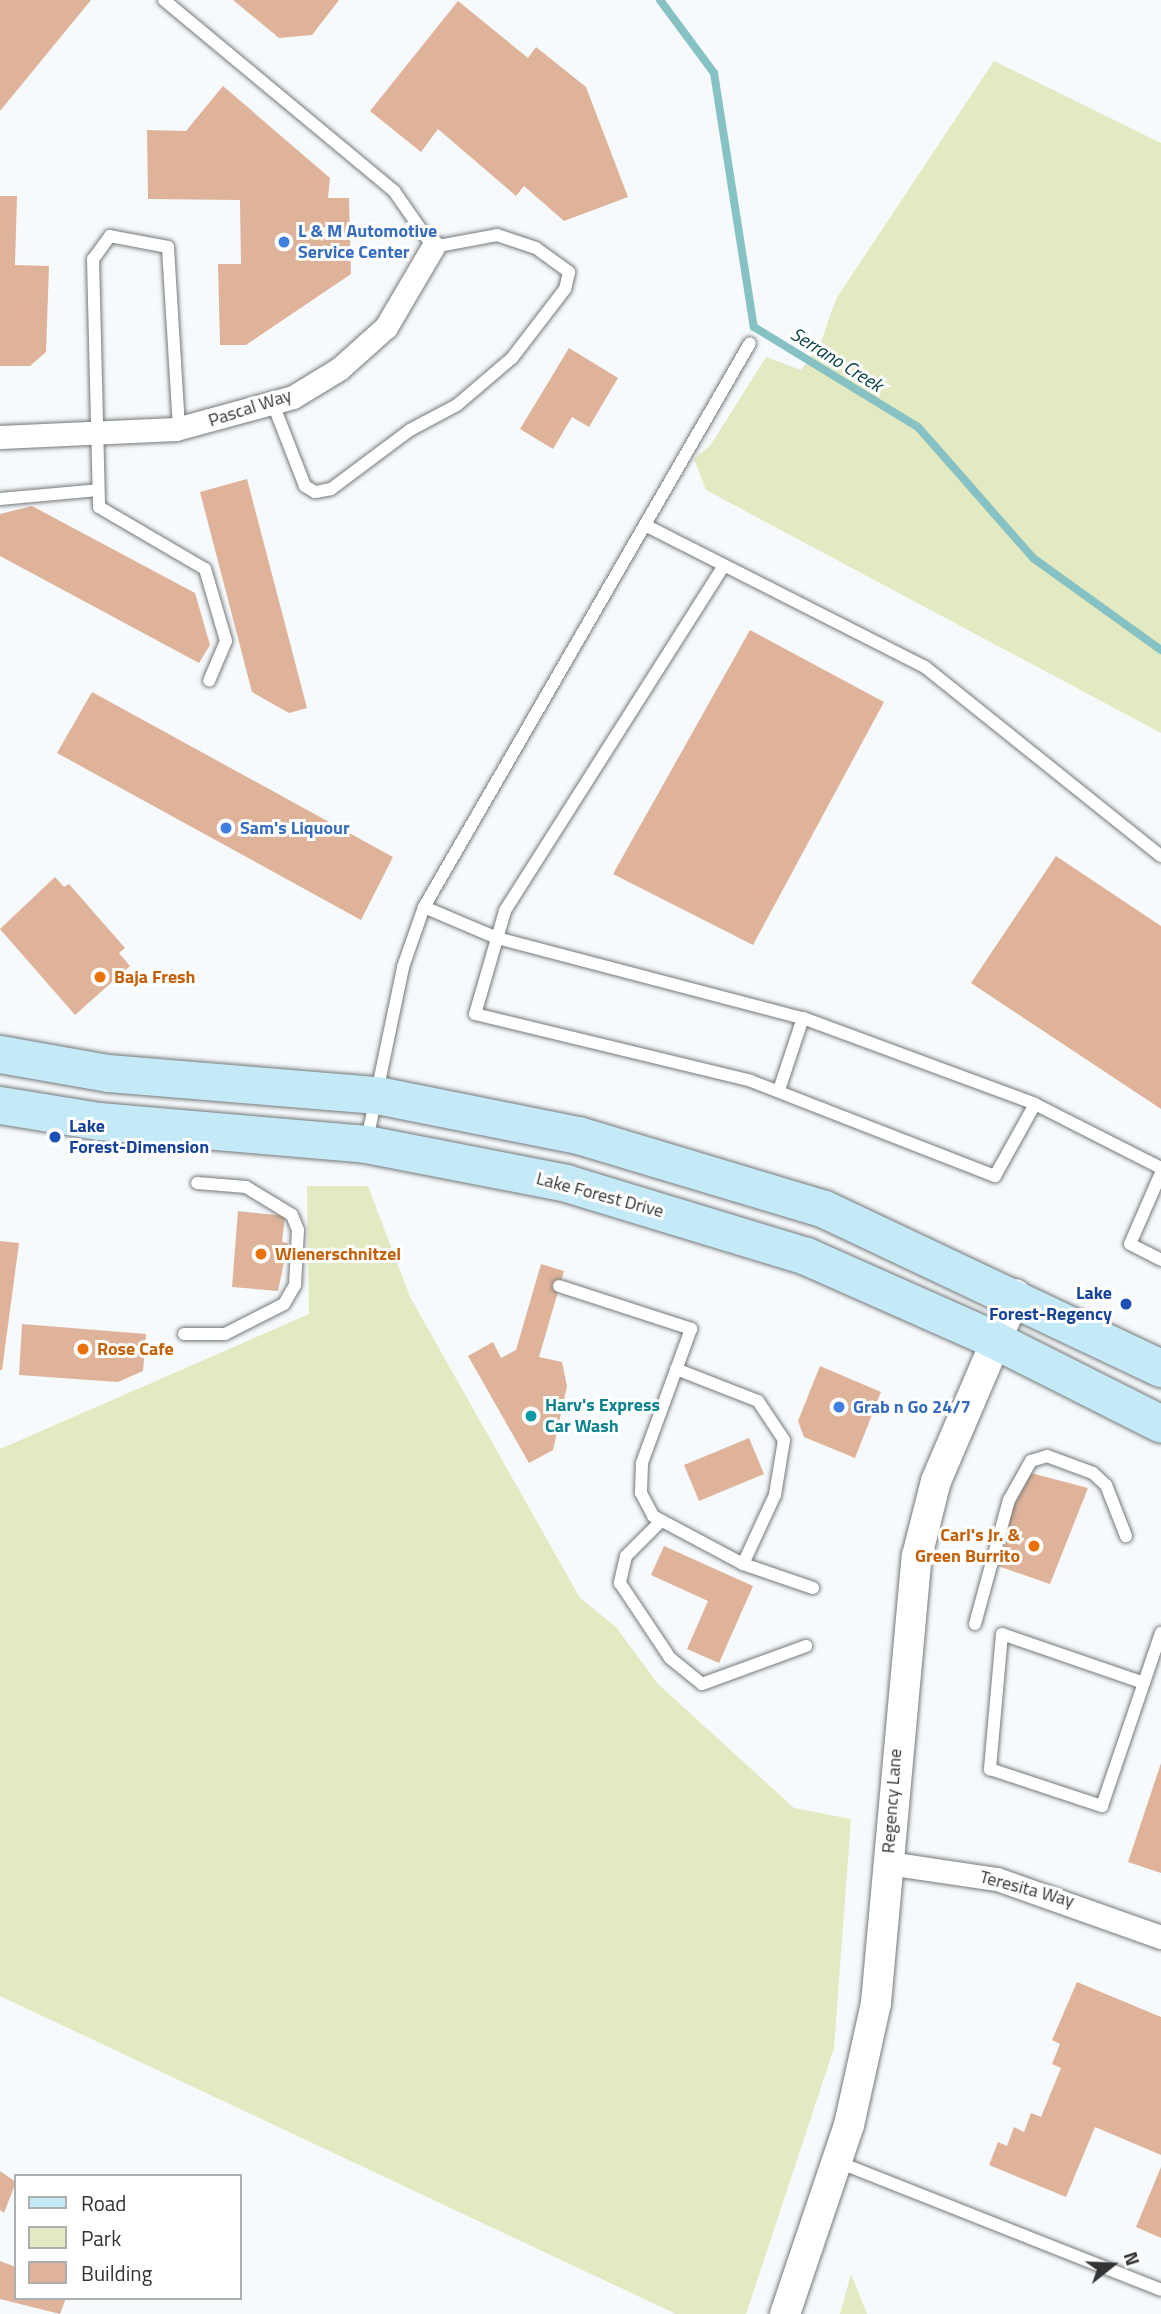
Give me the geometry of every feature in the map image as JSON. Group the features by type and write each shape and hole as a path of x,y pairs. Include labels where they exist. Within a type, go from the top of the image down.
{"main road":[{"path":"0,1054 108,1073 377,1095 579,1135 737,1180 824,1209 1016,1294 1161,1368"},
{"name":"Lake Forest Drive","path":"0,1105 99,1121 366,1144 566,1183 723,1228 806,1256 993,1339 1161,1424"}],"street":[{"name":"Pascal Way","path":"0,438 93,430 179,428 273,404 339,369 386,327 433,247"},
{"name":"Regency Lane","path":"785,2314 838,2162 876,2003 917,1556 936,1481 993,1339 1016,1294"},
{"name":"Teresita Way","path":"888,1863 997,1879 1161,1937"}],"lane":[{"path":"164,0 394,191 433,247 497,235 536,248 569,272 565,289 512,358 457,405 410,430 331,489 315,492 305,486 273,404"},
{"path":"179,428 168,247 110,236 93,259 93,430 99,507 205,569 226,641 209,681"},
{"path":"366,1144 403,967 424,907 647,526 750,343"},
{"path":"0,499 98,490"},
{"path":"647,526 723,567 925,667 1161,856"},
{"path":"723,567 505,911 475,1014 779,1090 995,1176 1035,1104"},
{"path":"424,907 497,938 803,1018 1035,1104 1161,1171 1130,1244 1161,1259"},
{"path":"779,1090 803,1018"},
{"path":"184,1334 225,1334 284,1304 295,1285 298,1230 292,1215 246,1187 197,1183"},
{"path":"559,1286 691,1329 640,1479 646,1505 660,1522 743,1564 813,1588"},
{"path":"676,1369 758,1401 784,1440 775,1495 743,1564"},
{"path":"975,1624 1009,1500 1031,1461 1047,1456 1093,1473 1106,1485 1126,1536"},
{"path":"660,1522 626,1556 620,1583 670,1658 702,1684 806,1646"},
{"path":"1144,1683 1002,1634 990,1769 1102,1806 1144,1683 1161,1633"},
{"path":"838,2162 1161,2290"}],"green space":[{"path":"994,61 1161,143 1161,733 706,490 694,459 710,446 766,357 801,370 821,342 836,299"},
{"path":"307,1186 368,1186 410,1297 580,1598 616,1627 658,1684 794,1808 851,1819 834,2048 746,2314 676,2314 0,1996 0,1449 309,1314"},
{"path":"851,2274 867,2314 840,2314"}],"building":[{"path":"0,0 91,0 0,111"},
{"path":"233,0 339,0 312,35 279,38"},
{"path":"458,1 528,58 536,47 586,87 628,197 564,221 524,186 516,196 438,129 421,152 370,111"},
{"path":"223,86 330,178 328,198 349,198 351,274 246,345 220,345 218,264 241,264 240,200 148,199 147,130 186,131"},
{"path":"0,196 17,196 15,265 49,266 46,352 30,366 0,366"},
{"path":"569,348 618,378 589,427 572,417 553,449 520,429"},
{"path":"247,479 307,708 289,713 252,692 200,492"},
{"path":"32,506 195,593 210,645 199,663 0,556 0,514"},
{"path":"750,630 884,702 753,945 613,874"},
{"path":"92,692 393,857 361,920 57,753"},
{"path":"1056,856 1161,926 1161,1109 971,983"},
{"path":"55,877 64,887 69,884 125,948 119,953 130,966 75,1015 0,929"},
{"name":"Wienerschnitzel","path":"238,1211 285,1216 282,1242 288,1243 278,1291 232,1287"},
{"path":"0,1241 19,1243 2,1370 0,1370"},
{"name":"Harv's Express Car Wash","path":"541,1264 564,1271 539,1357 562,1362 567,1386 553,1450 529,1463 468,1356 493,1342 501,1358 516,1350"},
{"path":"22,1324 146,1334 143,1371 118,1382 19,1375"},
{"name":"Grab n Go 24/7","path":"820,1366 881,1392 855,1458 804,1437 798,1421"},
{"path":"749,1438 764,1474 699,1501 684,1465"},
{"name":"Carl's Jr. & Green Burrito","path":"1031,1473 1088,1488 1050,1584 998,1566 1011,1527 1004,1524"},
{"path":"664,1546 753,1586 719,1663 687,1649 708,1601 651,1575"},
{"path":"1161,1763 1161,1873 1128,1862"},
{"path":"1077,1982 1161,2017 1161,2155 1095,2127 1066,2197 989,2165 998,2142 1007,2146 1014,2127 1024,2132 1031,2113 1041,2117 1061,2068 1052,2064 1060,2044 1052,2040"},
{"path":"1161,2167 1161,2238 1136,2227"},
{"path":"0,2171 14,2181 14,2187 4,2213 0,2210"},
{"path":"0,2261 14,2266 14,2300 65,2300 60,2314 0,2299"}],"waterway":[{"name":"Serrano Creek","path":"660,0 714,73 754,327 918,427 1033,558 1161,650"}],"place":[{"name":"L & M Automotive Service Center","path":"284,242"},
{"name":"Sam's Liquour","path":"226,828"},
{"name":"Baja Fresh","path":"100,977"},
{"name":"Lake Forest-Dimension","path":"55,1137"},
{"name":"Wienerschnitzel","path":"261,1254"},
{"name":"Lake Forest-Regency","path":"1126,1304"},
{"name":"Rose Cafe","path":"83,1349"},
{"name":"Grab n Go 24/7","path":"839,1407"},
{"name":"Harv's Express Car Wash","path":"531,1416"},
{"name":"Carl's Jr. & Green Burrito","path":"1034,1546"}]}
